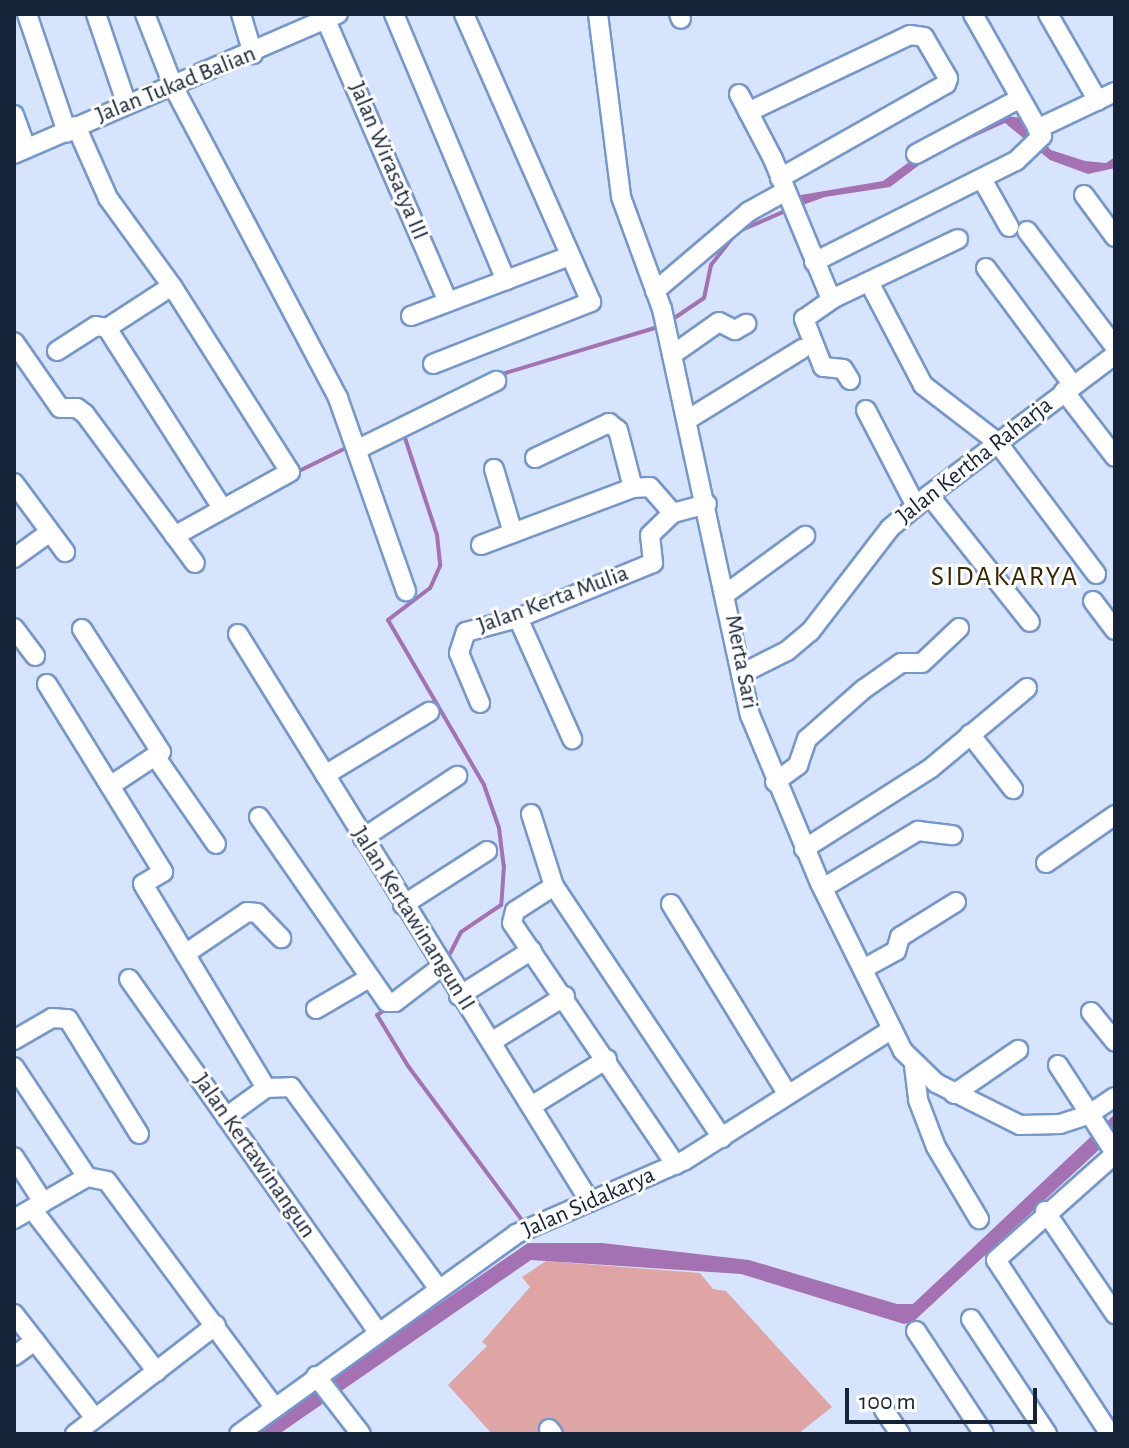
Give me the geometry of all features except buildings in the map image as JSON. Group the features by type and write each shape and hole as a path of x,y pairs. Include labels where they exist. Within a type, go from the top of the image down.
{"street":[{"path":"27,14 71,129 108,198 172,286 290,472 174,536"},
{"path":"96,14 127,105"},
{"path":"145,14 174,88 236,199 360,448 406,591"},
{"path":"241,14 253,54"},
{"path":"394,14 506,280"},
{"path":"433,364 588,305 590,298 464,14"},
{"name":"Merta Sari","path":"598,14 621,197 662,309 728,597 741,674 775,782 804,849 892,1029 914,1066 954,1094 1020,1125 1092,1121 1115,1097"},
{"path":"973,14 1019,99 1036,138"},
{"path":"1048,14 1098,101"},
{"name":"Jalan Tukad Balian","path":"20,151 174,88 332,17"},
{"name":"Jalan Wirasatya III","path":"332,17 448,302"},
{"path":"655,291 748,212 787,195 946,84 948,78 924,37 910,35 748,112"},
{"path":"814,262 982,179 1036,138 1115,92"},
{"path":"739,94 828,292 836,297"},
{"path":"916,154 1019,99"},
{"path":"14,115 20,151"},
{"path":"982,179 1018,229 1115,347"},
{"path":"1084,195 1115,237"},
{"path":"850,380 843,369 823,367 804,321 836,297 958,239"},
{"path":"411,316 570,256"},
{"path":"986,268 1115,457"},
{"path":"869,282 923,385 997,442 1096,574"},
{"path":"57,351 96,326 107,328 172,286"},
{"path":"670,349 719,322 735,330 746,324"},
{"path":"107,328 222,508"},
{"path":"14,342 60,408 77,408 85,414 195,563"},
{"path":"687,420 802,349"},
{"name":"Jalan Kertha Raharja","path":"741,674 787,651 810,632 890,528 922,500 1115,355"},
{"path":"360,448 496,381"},
{"path":"866,410 922,500 1030,622"},
{"path":"535,458 609,423 618,430 633,488"},
{"path":"494,469 513,533"},
{"path":"14,484 65,552"},
{"path":"481,545 633,488 650,487 673,513 707,504"},
{"name":"Jalan Kerta Mulia","path":"480,703 459,644 473,628 518,618 653,563 650,535 673,513"},
{"path":"14,558 50,532"},
{"path":"728,597 805,536"},
{"path":"728,597 777,567"},
{"path":"1093,601 1115,630"},
{"path":"518,618 572,739"},
{"path":"14,628 35,656"},
{"path":"775,782 798,765 807,739 864,689 901,663 922,663 959,628"},
{"path":"82,629 161,752 110,786"},
{"name":"Jalan Kertawinangun II","path":"238,634 441,967 533,1105 590,1202"},
{"path":"47,684 163,872 143,884 266,1088"},
{"path":"804,849 931,768 1027,688"},
{"path":"325,775 429,712"},
{"path":"970,734 1013,789"},
{"path":"155,756 216,844"},
{"path":"363,838 457,776"},
{"path":"531,814 554,886 722,1138"},
{"path":"1046,863 1115,815"},
{"path":"259,817 369,978 392,1003 441,967"},
{"path":"823,888 918,831 953,835"},
{"path":"403,905 487,851"},
{"path":"554,886 512,917 676,1165"},
{"path":"863,969 896,951 900,937 956,902"},
{"path":"671,904 787,1093"},
{"path":"185,954 247,912 257,913 281,938"},
{"path":"459,996 532,950"},
{"path":"316,1009 369,978"},
{"name":"Jalan Kertawinangun","path":"129,979 379,1333"},
{"path":"491,1042 565,996"},
{"path":"1091,1012 1115,1042"},
{"path":"14,1040 52,1018 68,1019 139,1134"},
{"name":"Jalan Sidakarya","path":"239,1434 524,1230 676,1165 892,1029"},
{"path":"954,1094 1018,1050"},
{"path":"533,1105 607,1059"},
{"path":"1058,1065 1114,1152 999,1254 996,1264 1110,1434"},
{"path":"914,1066 918,1100 936,1147 979,1219"},
{"path":"14,1067 91,1176 110,1184 274,1407"},
{"path":"226,1117 266,1088 287,1084 439,1289"},
{"path":"14,1157 37,1205 157,1372"},
{"path":"14,1219 91,1176"},
{"path":"1045,1211 1115,1314"},
{"path":"14,1314 95,1418"},
{"path":"971,1319 1047,1434"},
{"path":"75,1434 216,1325"},
{"path":"916,1331 984,1434"},
{"path":"14,1356 35,1341"},
{"path":"318,1380 361,1434"},
{"path":"884,1410 900,1434"}],"shaded area":[{"path":"1004,116 1024,118 1051,150 1085,161 1106,163 1115,157 1115,168 1088,174 1050,160 1005,123 930,157 890,187 825,197 797,207 795,196 883,181 923,152"},
{"path":"1115,1114 1115,1135 914,1321 904,1324 741,1274 531,1260 279,1434 250,1434 528,1243 602,1243 749,1260 897,1304 913,1304"},
{"path":"546,1261 700,1273 713,1289 726,1291 832,1407 798,1434 492,1434 448,1385 487,1346 482,1342 530,1287 522,1277"}],"waterway":[{"path":"670,321 704,298 711,265 737,232 790,209"},
{"path":"499,375 658,327"},
{"path":"403,432 437,535 440,566 430,588 388,620 484,785 499,828 504,866 501,905 461,932 447,959"},
{"path":"295,473 348,447"},
{"path":"389,1007 377,1015 408,1066 522,1220"}],"district":[{"name":"SIDAKARYA","path":"1005,577"}]}
